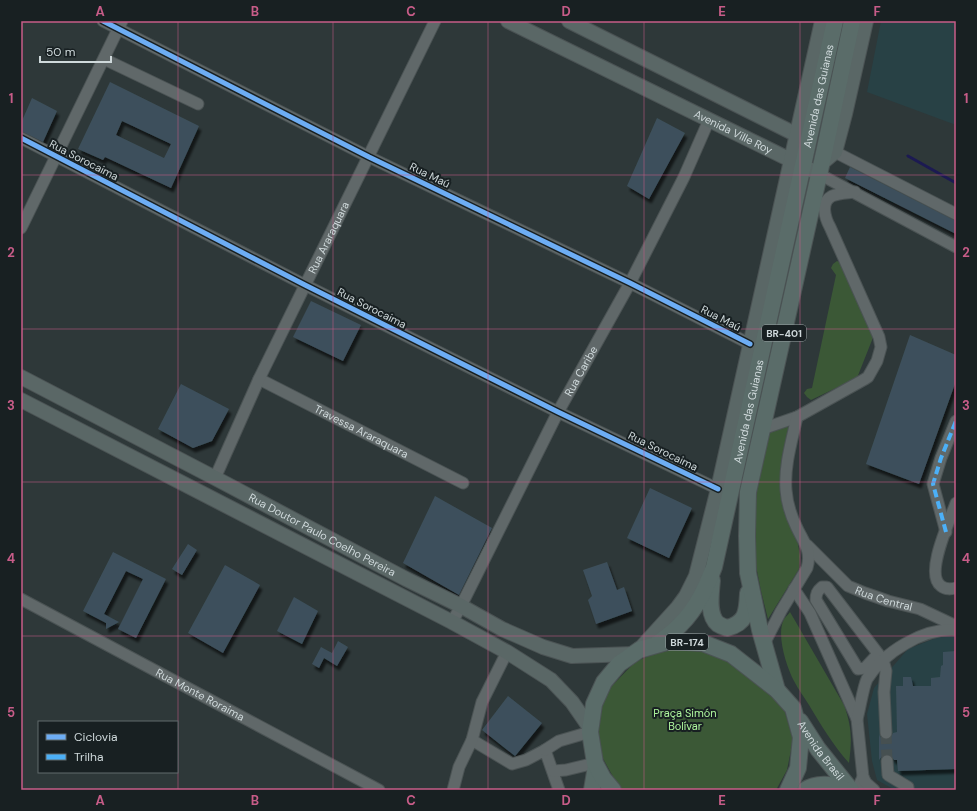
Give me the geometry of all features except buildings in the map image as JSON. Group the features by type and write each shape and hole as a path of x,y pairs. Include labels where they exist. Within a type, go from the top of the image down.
{"highway":[{"name":"Avenida das Guianas","path":"656,639 681,624 706,589 714,567 797,164 835,21"},
{"name":"Avenida das Guianas","path":"778,690 764,644 748,573 748,492 825,159 852,21"},
{"path":"714,567 711,592 712,614 718,623 727,628 735,626 744,618 747,608 748,573"},
{"name":"BR-174","path":"592,790 595,764 590,730 594,704 604,682 619,664 656,639 703,643 731,654 778,690 793,708 801,737 798,768 788,790"},
{"name":"Avenida Brasil","path":"793,708 818,749 851,790"},
{"name":"BR-174","path":"595,764 603,778 613,790"},
{"path":"805,790 817,784 837,786 846,790"}],"main road":[{"name":"Avenida Ville Roy","path":"508,21 797,164 825,159"},
{"name":"Avenida Ville Roy","path":"569,21 804,138 825,159"},
{"name":"Avenida das Guianas","path":"804,138 822,21"},
{"name":"Avenida das Guianas","path":"825,159 845,114 866,21"},
{"name":"Avenida das Guianas","path":"656,639 686,596 696,576 718,489 750,344 797,164"},
{"name":"Rua Doutor Paulo Coelho Pereira","path":"21,377 406,579 461,606 502,630 543,647 572,656 636,652"},
{"name":"Rua Doutor Paulo Coelho Pereira","path":"21,400 452,622 507,652 551,680 572,702 590,730"}],"street":[{"name":"Rua Maú","path":"103,21 120,25 369,156 630,283 750,344"},
{"name":"Rua Araraquara","path":"215,478 259,379 435,21"},
{"path":"21,228 120,25"},
{"path":"104,59 198,104"},
{"name":"Rua Caribe","path":"452,622 558,412 630,283 684,177 709,120"},
{"name":"Rua Sorocaima","path":"21,138 305,285 558,412 718,489"},
{"name":"Avenida Ville Roy","path":"825,159 855,192 956,247"},
{"name":"Avenida Ville Roy","path":"825,159 956,214"},
{"path":"762,429 797,417 865,379 868,377 877,361 881,347 879,337 824,213 826,202 832,196 855,192"},
{"name":"Travessa Araraquara","path":"259,379 463,483"},
{"path":"764,644 781,611 807,568 809,561 809,554 791,515 786,489 786,476 797,417"},
{"path":"946,532 933,484 941,458 956,421"},
{"path":"956,503 935,561 935,576 938,584 948,589 956,588"},
{"name":"Rua Central","path":"803,540 848,586 888,601 926,612 956,626"},
{"path":"886,733 884,692 886,671 881,657 827,587 822,587 819,589 816,594 816,600 858,668 865,668 881,657 912,639 939,631 956,630"},
{"path":"794,589 810,613 857,719 862,777 874,790"},
{"name":"Rua Monte Roraima","path":"21,599 379,790"},
{"path":"453,790 459,767 472,740 482,702 507,652"},
{"path":"857,719 867,680 881,657"},
{"path":"472,740 512,764 526,760 559,741 590,730"},
{"path":"545,750 559,790"},
{"path":"887,761 888,775 908,787 908,790"},
{"path":"553,771 595,764"},
{"path":"856,790 862,777"}],"shaded area":[{"path":"881,21 956,21 956,125 867,92"},
{"path":"948,633 956,636 956,790 895,790 877,780 872,761 867,714 874,688 908,649"}],"green space":[{"path":"837,261 842,263 874,335 857,378 811,400 804,393 807,389 812,388 836,275 831,268"},
{"path":"790,424 787,518 798,544 800,556 799,569 768,619 754,556 756,485 767,430"},
{"path":"790,612 844,705 849,720 851,734 849,763 823,727 791,675 785,659 781,633 784,619"},
{"name":"Praça Simón Bolívar","path":"694,647 721,656 766,689 785,712 793,740 787,770 776,790 623,790 616,782 600,753 597,720 607,691 635,662 667,648"}],"waterway":[{"path":"908,156 956,183"}],"tunnel":[{"path":"886,733 887,761"}],"marked path":[{"path":"946,532 933,484 941,458 956,421"}],"cycle path":[{"path":"103,21 369,157 630,283 750,344"},
{"path":"21,138 305,285 558,412 718,489"}]}
